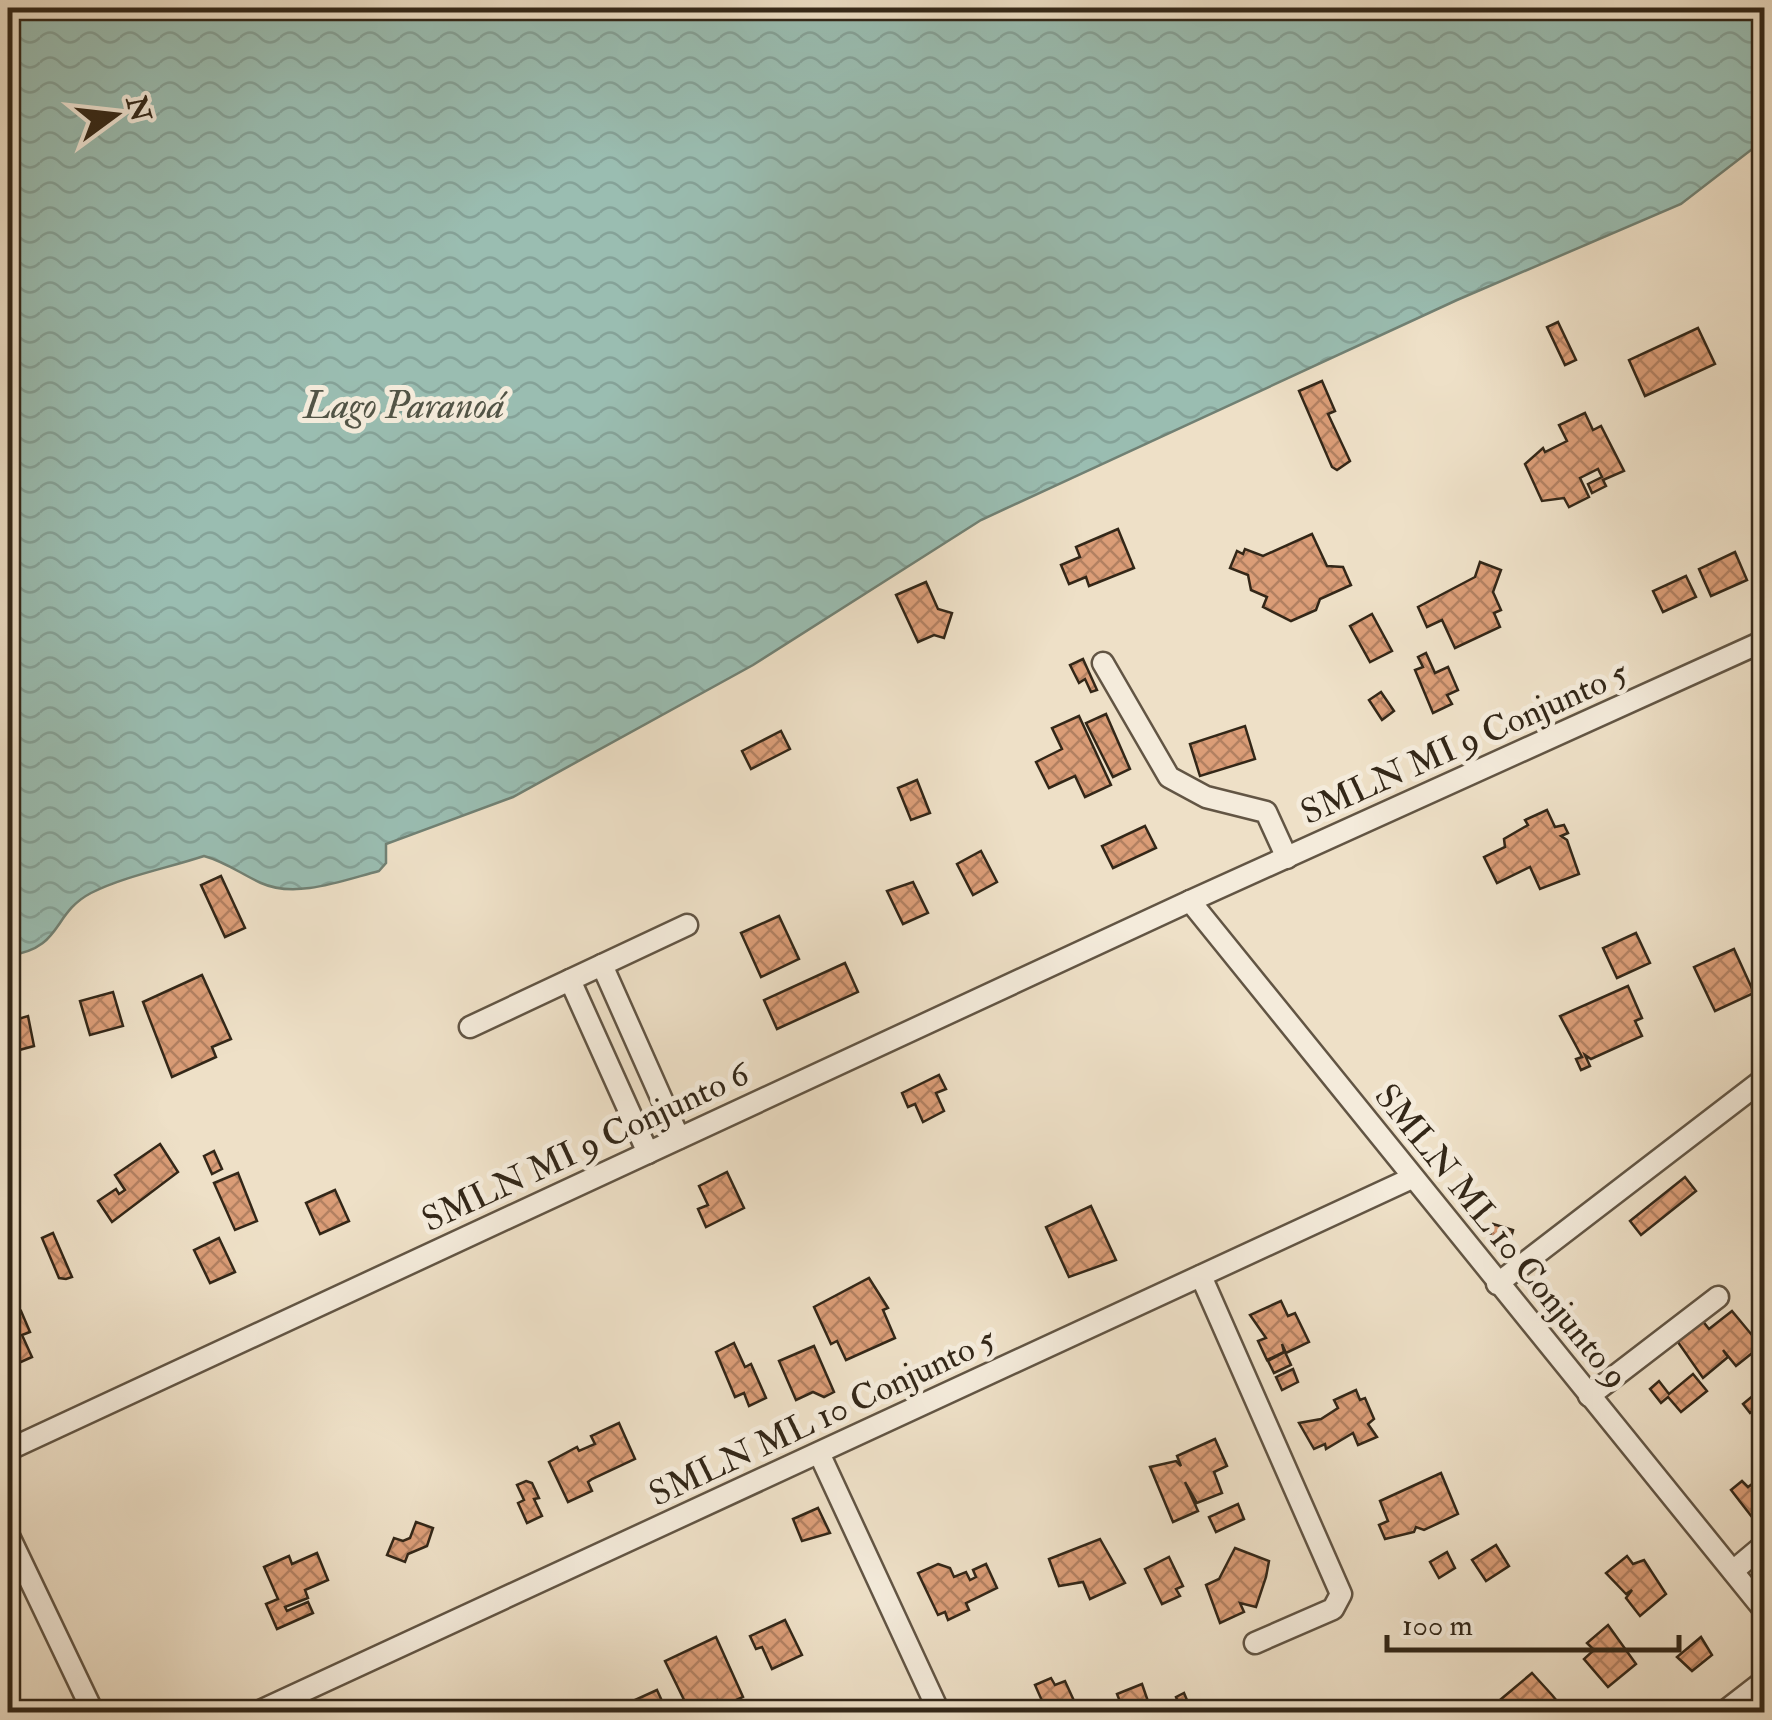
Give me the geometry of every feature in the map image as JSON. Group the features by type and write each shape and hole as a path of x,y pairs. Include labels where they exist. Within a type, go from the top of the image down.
{"street":[{"name":"SMLN MI 9 Conjunto 5","path":"1190,901 1764,641"},
{"path":"1103,664 1169,777 1206,797 1266,812 1288,858"},
{"name":"SMLN MI 9 Conjunto 6","path":"8,1450 1190,901"},
{"name":"SMLN ML 10 Conjunto 9","path":"1190,901 1764,1610"},
{"path":"470,1027 687,926"},
{"path":"602,965 679,1138"},
{"path":"570,980 648,1152"},
{"path":"1497,1284 1764,1079"},
{"name":"SMLN ML 10 Conjunto 5","path":"258,1712 1412,1178"},
{"path":"1202,1276 1342,1594 1334,1608 1255,1642"},
{"path":"1588,1396 1718,1297"},
{"path":"819,1453 939,1712"},
{"path":"8,1534 93,1712"},
{"path":"1732,1571 1764,1545"},
{"path":"1724,1712 1764,1681"}],"water":[{"name":"Lago Paranoá","path":"8,8 1764,8 1764,140 1681,204 1457,300 981,520 753,665 513,797 386,844 386,863 379,871 320,886 289,889 261,883 204,856 91,893 78,901 39,946 8,956"}],"building":[{"path":"1558,322 1576,360 1565,365 1547,327"},
{"path":"1698,328 1715,364 1645,396 1629,360"},
{"path":"1322,381 1335,411 1328,414 1350,461 1337,470 1332,467 1299,391"},
{"path":"1585,413 1593,430 1601,426 1624,471 1603,480 1606,486 1592,493 1588,484 1602,477 1598,469 1580,478 1589,497 1569,507 1564,498 1542,501 1525,464 1543,448 1545,452 1567,441 1559,425"},
{"path":"1118,529 1134,568 1089,586 1086,577 1069,584 1061,565 1080,557 1076,547"},
{"path":"1312,534 1327,566 1343,567 1351,585 1320,599 1316,610 1291,621 1263,607 1267,597 1251,590 1248,575 1230,568 1237,551 1243,554 1245,549 1263,556"},
{"path":"1735,552 1747,580 1711,596 1699,569"},
{"path":"1480,562 1501,570 1493,592 1501,610 1494,613 1500,627 1455,648 1442,620 1427,627 1418,607 1475,577"},
{"path":"1686,576 1696,597 1663,612 1653,591"},
{"path":"926,582 938,609 952,613 944,638 934,635 918,642 896,595"},
{"path":"1372,614 1392,651 1370,662 1350,626"},
{"path":"1426,653 1435,673 1448,667 1458,690 1447,695 1452,704 1433,713 1415,670 1423,667 1418,657"},
{"path":"1083,659 1097,690 1091,692 1085,679 1079,683 1070,665"},
{"path":"1381,692 1394,711 1382,720 1369,700"},
{"path":"1106,714 1130,769 1113,777 1086,723"},
{"path":"1079,716 1111,785 1085,797 1075,776 1049,788 1036,762 1062,749 1052,728"},
{"path":"1245,726 1255,759 1200,776 1190,744"},
{"path":"781,731 790,749 751,769 742,751"},
{"path":"917,780 930,813 911,820 898,788"},
{"path":"1547,810 1555,827 1564,825 1568,833 1561,836 1567,840 1579,874 1540,889 1530,867 1497,883 1484,857 1505,847 1504,839 1528,825 1525,820"},
{"path":"1145,826 1156,848 1113,868 1102,846"},
{"path":"981,851 997,882 973,895 957,864"},
{"path":"221,876 245,928 225,937 201,885"},
{"path":"913,882 928,913 903,924 887,891"},
{"path":"779,916 799,959 761,977 741,933"},
{"path":"1636,933 1650,963 1617,978 1603,948"},
{"path":"1734,949 1754,993 1715,1011 1694,967"},
{"path":"845,963 858,992 777,1029 764,1000"},
{"path":"202,975 231,1039 212,1047 216,1057 172,1077 143,1002"},
{"path":"1628,986 1642,1018 1635,1021 1642,1036 1591,1059 1585,1055 1590,1066 1581,1070 1576,1059 1582,1057 1560,1016"},
{"path":"113,992 123,1026 90,1035 80,1001"},
{"path":"28,1016 34,1046 8,1053 8,1022"},
{"path":"939,1075 946,1089 936,1093 944,1111 923,1122 915,1104 908,1107 902,1093"},
{"path":"160,1144 178,1172 112,1222 98,1201 116,1189 119,1194 125,1190 115,1175"},
{"path":"214,1151 222,1169 212,1174 204,1156"},
{"path":"727,1172 744,1208 706,1227 698,1209 708,1205 699,1186"},
{"path":"238,1173 257,1221 235,1230 214,1183"},
{"path":"1685,1177 1696,1191 1641,1235 1630,1221"},
{"path":"335,1190 349,1221 320,1234 306,1203"},
{"path":"1091,1206 1116,1260 1069,1277 1046,1227"},
{"path":"1493,1224 1513,1230 1510,1241 1490,1236"},
{"path":"53,1233 72,1277 59,1278 42,1238"},
{"path":"219,1238 235,1272 210,1283 194,1250"},
{"path":"869,1278 888,1308 883,1310 895,1338 846,1360 837,1341 831,1344 814,1307"},
{"path":"1281,1301 1288,1316 1295,1313 1309,1342 1286,1353 1282,1344 1284,1352 1267,1360 1258,1341 1266,1338 1250,1315"},
{"path":"21,1311 30,1332 22,1335 32,1357 14,1365 8,1351 8,1317"},
{"path":"1732,1311 1761,1346 1736,1366 1723,1350 1728,1357 1703,1378 1673,1335 1698,1315 1709,1329"},
{"path":"734,1343 745,1367 751,1364 766,1398 749,1406 744,1393 735,1397 716,1352"},
{"path":"814,1346 834,1392 824,1397 813,1392 796,1400 779,1361"},
{"path":"1285,1352 1291,1365 1274,1373 1268,1361"},
{"path":"1293,1369 1298,1382 1282,1390 1276,1377"},
{"path":"1693,1374 1707,1391 1681,1412 1668,1397 1661,1403 1650,1389 1659,1381 1669,1394"},
{"path":"1356,1390 1360,1400 1365,1398 1374,1419 1368,1424 1377,1437 1358,1445 1353,1433 1326,1449 1325,1444 1314,1449 1299,1423 1321,1419 1338,1408 1334,1400"},
{"path":"1755,1394 1762,1403 1750,1413 1743,1404"},
{"path":"619,1423 635,1459 592,1479 588,1482 592,1491 568,1502 549,1462 577,1447 579,1451 595,1444 591,1436"},
{"path":"1215,1439 1227,1466 1214,1472 1222,1493 1197,1503 1185,1482 1198,1511 1173,1522 1150,1467 1176,1461 1181,1466 1177,1456"},
{"path":"1441,1473 1458,1514 1424,1530 1416,1527 1414,1532 1385,1539 1379,1525 1388,1521 1380,1501"},
{"path":"1763,1476 1764,1488 1755,1496 1764,1491 1762,1530 1731,1490 1742,1481 1748,1487"},
{"path":"532,1483 539,1498 534,1499 542,1516 527,1523 518,1503 524,1500 517,1485"},
{"path":"1238,1504 1244,1519 1216,1532 1209,1517"},
{"path":"818,1508 830,1533 802,1541 793,1519"},
{"path":"416,1522 433,1528 427,1546 408,1554 405,1562 387,1555 394,1538 410,1538"},
{"path":"1100,1539 1125,1583 1090,1599 1083,1582 1059,1586 1049,1559"},
{"path":"1496,1545 1509,1566 1486,1581 1472,1560"},
{"path":"1235,1548 1269,1561 1266,1577 1256,1607 1240,1603 1244,1612 1220,1623 1206,1585 1219,1579"},
{"path":"1447,1552 1455,1568 1439,1578 1430,1562"},
{"path":"317,1553 328,1580 305,1590 308,1598 285,1607 287,1611 308,1602 313,1613 277,1629 266,1604 278,1599 264,1567 289,1556 292,1564"},
{"path":"1627,1556 1633,1564 1644,1560 1666,1594 1640,1616 1626,1598 1632,1590 1626,1594 1606,1573"},
{"path":"1169,1557 1183,1586 1176,1589 1180,1596 1162,1604 1145,1569"},
{"path":"938,1564 950,1568 954,1577 966,1572 970,1580 976,1577 973,1570 986,1564 997,1588 966,1603 969,1610 948,1620 945,1612 938,1615 918,1573"},
{"path":"785,1620 802,1655 772,1669 762,1647 756,1649 750,1636"},
{"path":"1608,1625 1636,1664 1608,1687 1584,1659 1594,1650 1587,1643"},
{"path":"716,1637 743,1697 721,1707 717,1700 712,1702 716,1710 710,1712 690,1712 665,1661"},
{"path":"1701,1637 1712,1655 1692,1671 1677,1657"},
{"path":"1532,1673 1566,1712 1504,1712 1500,1700"},
{"path":"1051,1678 1055,1685 1065,1681 1075,1703 1047,1712 1035,1685"},
{"path":"1142,1684 1150,1707 1124,1712 1117,1694"},
{"path":"657,1690 667,1712 619,1712 617,1708"},
{"path":"1184,1693 1192,1712 1153,1712 1178,1702 1176,1697"}]}
